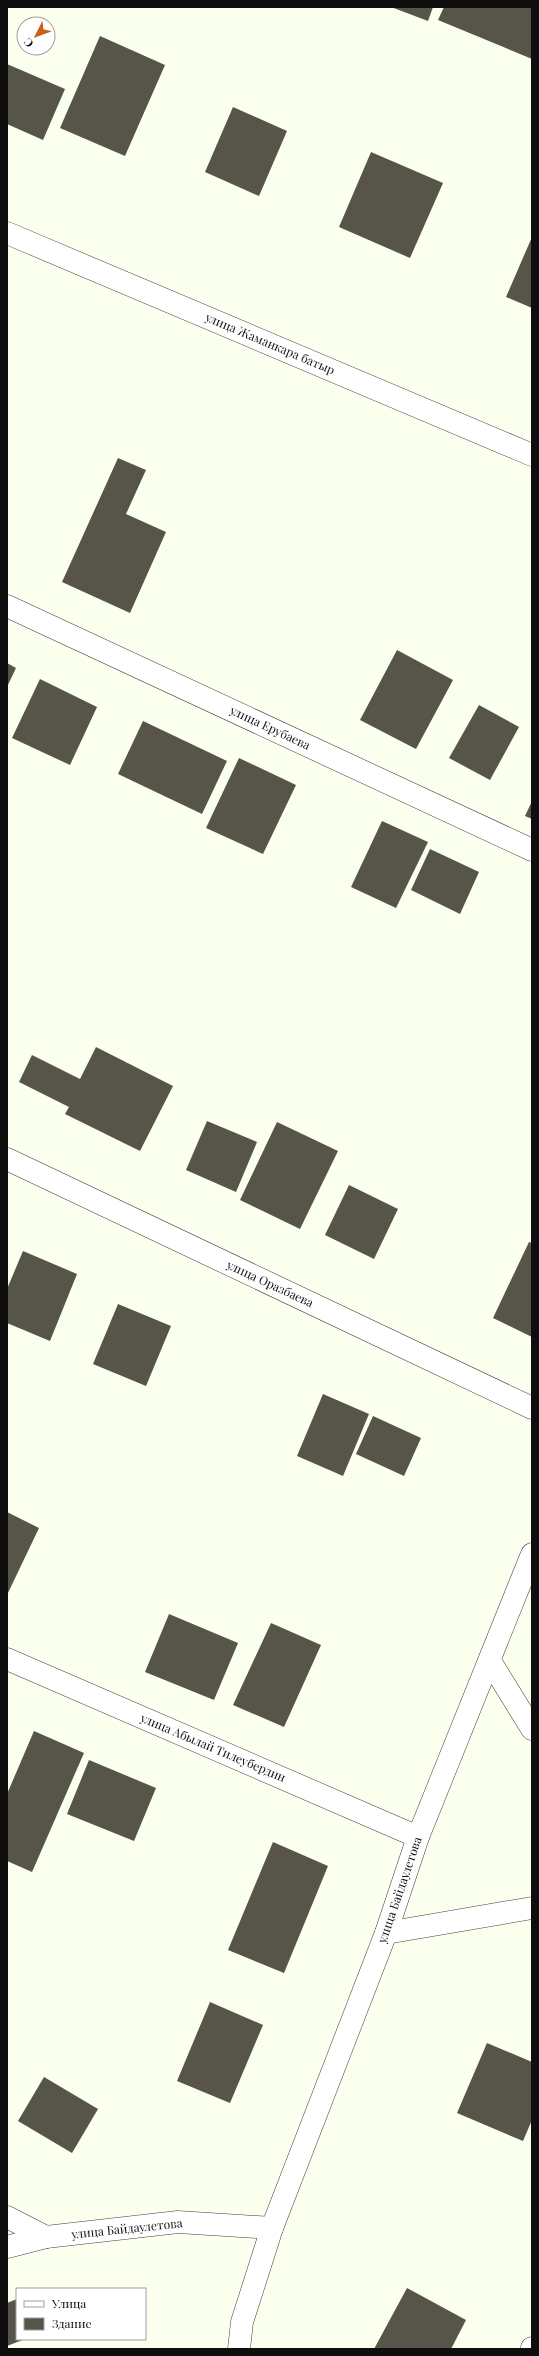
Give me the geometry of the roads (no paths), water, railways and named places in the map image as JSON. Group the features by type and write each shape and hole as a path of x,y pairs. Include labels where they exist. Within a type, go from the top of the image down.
{"street":[{"name":"улица Жаманкара батыр","path":"7,233 532,455"},
{"name":"улица Ерубаева","path":"7,606 532,850"},
{"name":"улица Оразбаева","path":"7,1159 532,1408"},
{"name":"улица Байдаулетова","path":"239,2349 242,2322 272,2228 386,1933 418,1836 532,1554"},
{"name":"улица Абылай Тилеубердин","path":"7,1659 418,1836"},
{"path":"490,1661 532,1729"},
{"path":"386,1933 532,1908"},
{"path":"7,2217 46,2237"},
{"name":"улица Байдаулетова","path":"7,2247 46,2237 178,2222 272,2228"}]}
